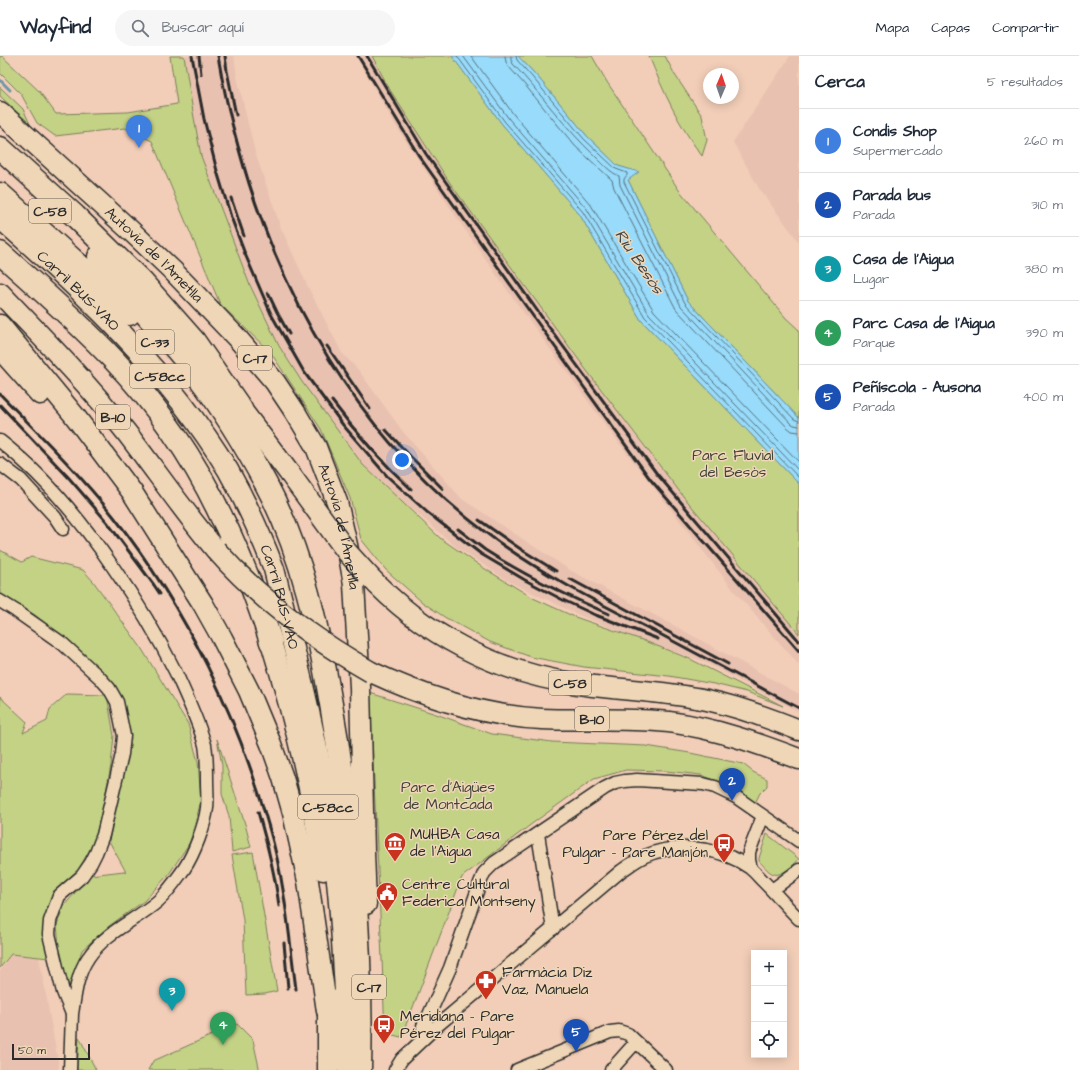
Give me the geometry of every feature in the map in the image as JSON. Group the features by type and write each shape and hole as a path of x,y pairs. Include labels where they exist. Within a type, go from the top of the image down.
{"highway":[{"name":"Autovia de l'Ametlla","path":"0,112 131,231 238,339 275,382 297,415 316,447 333,490 347,545 354,584 360,687 370,1011 370,1070"},
{"path":"34,142 62,147"},
{"name":"C-33","path":"0,148 75,216 142,282 194,341 241,409"},
{"name":"C-58","path":"0,166 82,240 144,300 241,409 347,552 390,598 417,620 483,658 536,676 576,684 669,694 706,700 744,710 799,730"},
{"name":"C-33","path":"0,194 77,263 136,321 203,401 231,441 252,475 274,519 298,579 324,666"},
{"name":"Carril BUS-VAO","path":"0,218 60,271 112,322 162,378 186,408 228,470 258,530 274,569 312,721 330,825 341,920 348,1070"},
{"name":"C-33","path":"0,253 60,307 114,360 151,404 183,448 213,500 230,534 265,622 302,755 320,850 328,914 330,936 327,1011"},
{"path":"99,257 179,352 230,421 270,491 282,517 301,569 316,621 346,796 359,955 362,1070"},
{"path":"186,266 198,288 218,318"},
{"name":"B-10","path":"0,293 56,352 126,432 186,514 216,550 245,581 280,612 327,645 371,672 415,691 459,706 481,711 543,719 627,719 688,725 708,729 760,744 799,759"},
{"path":"0,325 74,415 132,492 207,611 235,663 258,713 283,778 293,813 308,881 327,1011 328,1070"},
{"path":"0,349 47,402 100,467 182,573"},
{"path":"274,569 303,655 320,715 354,892"}],"street":[{"path":"0,441 20,457 63,500 99,545 134,597 164,648 186,695 205,746 207,759 207,808 204,824 190,858 169,890 157,902 118,929 100,944 88,957 81,971 77,983 72,1014 70,1070"},
{"path":"0,464 21,480 55,517 63,529"},
{"path":"0,601 63,644 99,677 109,688 117,702 124,736 122,754 103,835 96,853 91,864 82,876 59,896 50,921 49,934 63,992 72,1014"},
{"path":"422,1040 423,1026 450,968 484,873 494,863 605,788 625,780 703,784 725,791 736,797 799,841"},
{"path":"751,869 749,852 763,816"},
{"path":"538,834 553,929"},
{"path":"396,1068 402,1059 438,1024 621,871 645,856 661,851 688,848 712,851 739,861 751,869 799,919"},
{"path":"772,890 799,870"},
{"path":"428,1017 438,1024"},
{"path":"517,1070 610,1032 619,1031 632,1038 666,1070"},
{"path":"611,1070 632,1038"}],"shaded area":[{"path":"184,56 234,56 237,77 255,152 281,228 309,289 342,353 359,371 404,433 462,499 570,570 799,694 799,712 702,661 643,641 579,615 510,582 456,547 401,501 363,465 302,382 279,346 249,283 201,156"},
{"path":"356,56 372,56 390,90 450,183 587,371 683,496 799,634 799,665 735,592 609,430 502,283 394,123"},
{"path":"790,56 799,56 799,242 760,190 733,142"},
{"path":"11,954 39,957 59,1066 58,1070 0,1070 0,971"}],"green space":[{"path":"0,56 2,56 39,91 56,114 128,112 177,104 170,56 184,56 201,156 249,283 279,346 302,382 363,465 440,538 482,567 533,598 575,617 642,640 690,659 783,706 747,692 714,684 669,676 584,667 531,657 490,642 446,618 422,602 386,570 361,539 350,498 321,429 271,353 220,304 152,141 125,128 55,136 37,123 21,94 0,73"},
{"path":"372,56 452,56 502,124 580,215 641,320 799,484 799,634 683,496 587,371 450,183 390,90"},
{"name":"Parc Fluvial del Besòs","path":"518,56 592,56 607,82 679,190 786,318 799,330 799,418 688,301 628,180 638,172 618,166 587,136 536,75"},
{"path":"649,56 665,56 675,75 702,116 707,140 702,156 693,144 672,108"},
{"path":"0,87 23,109 30,124 0,96"},
{"path":"0,550 22,562 31,557 83,570 93,581 140,646 188,724 198,762 201,801 190,842 169,874 144,901 109,926 82,950 69,992 60,955 57,925 63,907 90,875 126,872 109,841 129,743 121,700 79,651 35,615 0,594"},
{"name":"Parc d'Aigües de Montcada","path":"370,693 492,734 552,742 646,746 743,764 753,772 767,779 767,786 760,793 755,803 726,784 701,775 666,771 626,770 594,779 462,877 401,1037 385,1033"},
{"path":"67,694 107,695 114,736 111,765 98,835 78,870 62,884 51,899 44,919 49,958 11,954 0,968 0,697 27,722 23,733 47,721 50,709"},
{"path":"217,739 251,847 232,852 229,816 222,794 222,765"},
{"path":"767,834 799,859 791,867 780,874 768,871 759,861"},
{"path":"253,852 277,991 265,994 246,995 243,920 232,855"},
{"path":"237,1024 253,1040 259,1070 148,1070 153,1061"},
{"path":"79,1037 96,1070 77,1070"}],"water":[{"name":"Riu Besòs","path":"452,56 518,56 536,75 587,136 618,166 639,172 628,180 688,301 799,418 799,484 641,320 580,215 502,124"}],"waterway":[{"path":"0,80 10,90"}],"railway":[{"path":"192,56 204,119 217,171 231,217 245,254 271,314 304,372 343,425 387,476 428,513 481,554 563,600 593,614 658,639"},
{"path":"199,56 201,74"},
{"path":"218,56 238,146 255,202 276,257 301,309 330,360 362,408 399,453 440,494 485,532 525,560 590,598 799,708"},
{"path":"225,56 236,115"},
{"path":"358,56 419,156 650,479 799,651"},
{"path":"367,56 426,154 546,323 657,474 799,641"},
{"path":"231,198 244,236"},
{"path":"268,293 289,334"},
{"path":"327,346 370,409"},
{"path":"0,394 73,469 114,517 140,552 164,589 187,627 207,666 243,747 270,831 283,889 296,989"},
{"path":"332,401 370,447 411,489"},
{"path":"0,405 69,478 107,522 160,594"},
{"path":"386,430 443,489"},
{"path":"479,520 522,550 556,571"},
{"path":"458,529 485,550 515,568 609,614"},
{"path":"570,579 728,664"},
{"path":"258,812 265,835 279,906"},
{"path":"284,943 288,988"}],"place":[{"name":"Condis Shop","path":"139,148"},
{"name":"Parada bus","path":"732,801"},
{"name":"MUHBA Casa de l'Aigua","path":"395,862"},
{"name":"Pare Pérez del Pulgar - Pare Manjón","path":"724,864"},
{"name":"Centre Cultural Federica Montseny","path":"387,912"},
{"name":"Farmàcia Diz Vaz, Manuela","path":"486,1000"},
{"name":"Casa de l'Aigua","path":"172,1011"},
{"name":"Meridiana - Pare Pérez del Pulgar","path":"384,1044"},
{"name":"Parc Casa de l'Aigua","path":"223,1045"},
{"name":"Peñíscola - Ausona","path":"576,1052"}]}
